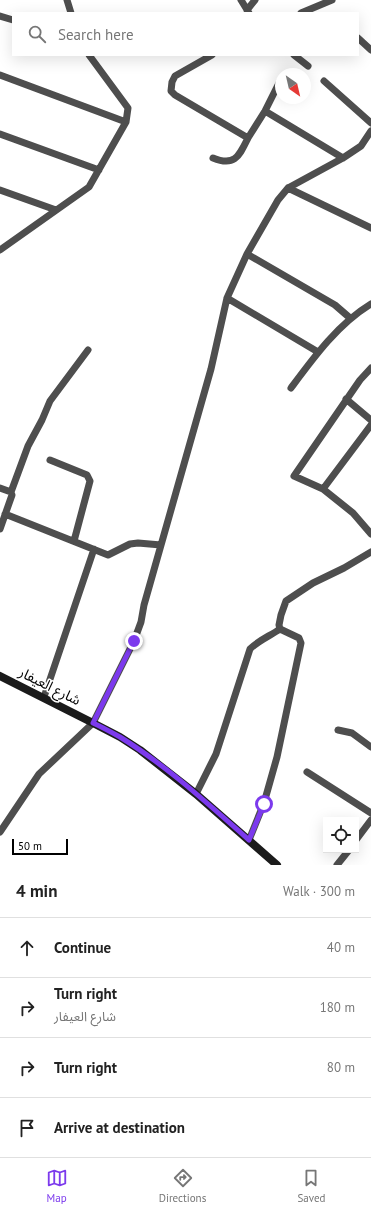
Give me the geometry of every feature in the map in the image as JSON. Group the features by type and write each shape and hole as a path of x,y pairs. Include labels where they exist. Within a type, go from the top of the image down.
{"main road":[{"name":"شارع العيفار","path":"0,676 44,697 120,737 140,750 196,794 277,865"}],"street":[{"path":"67,0 71,12"},
{"path":"241,0 248,11 255,0"},
{"path":"303,12 332,0"},
{"path":"0,16 12,20"},
{"path":"359,39 371,50"},
{"path":"0,250 90,187 126,122 128,108 90,56"},
{"path":"210,56 175,76 172,82 171,91 175,95 248,138"},
{"path":"295,56 308,66"},
{"path":"0,75 126,122"},
{"path":"324,81 371,123"},
{"path":"213,158 220,161 229,162 233,160 243,149 275,91"},
{"path":"265,111 343,158"},
{"path":"0,832 39,774 93,723 134,641 141,622 144,605 211,369 227,298 247,254 278,200 288,188 343,158 361,146 371,131"},
{"path":"0,134 99,170"},
{"path":"288,188 371,228"},
{"path":"0,190 56,210"},
{"path":"247,254 335,305 350,318"},
{"path":"227,298 318,352"},
{"path":"291,388 318,352 350,318 371,304"},
{"path":"0,529 12,495 11,492 28,446 34,437 50,401 88,350"},
{"path":"371,368 346,399 294,476 323,489 353,513 371,534"},
{"path":"346,399 371,420"},
{"path":"323,489 371,425"},
{"path":"50,460 87,475 90,480 74,542"},
{"path":"0,488 11,492"},
{"path":"5,514 108,555 130,544 138,543 161,545"},
{"path":"44,697 94,549"},
{"path":"280,629 280,620 286,601 313,583 344,568 371,552"},
{"path":"196,794 216,754 250,649 259,641 273,635 280,629"},
{"path":"249,840 264,804 277,757 301,643 299,638 280,629"},
{"path":"338,730 352,733 371,747"},
{"path":"307,772 371,813"},
{"path":"359,836 371,820"},
{"path":"337,865 347,853"}],"route":[{"path":"134,641 93,723 120,737 140,750 196,794 249,840 264,804"}]}
